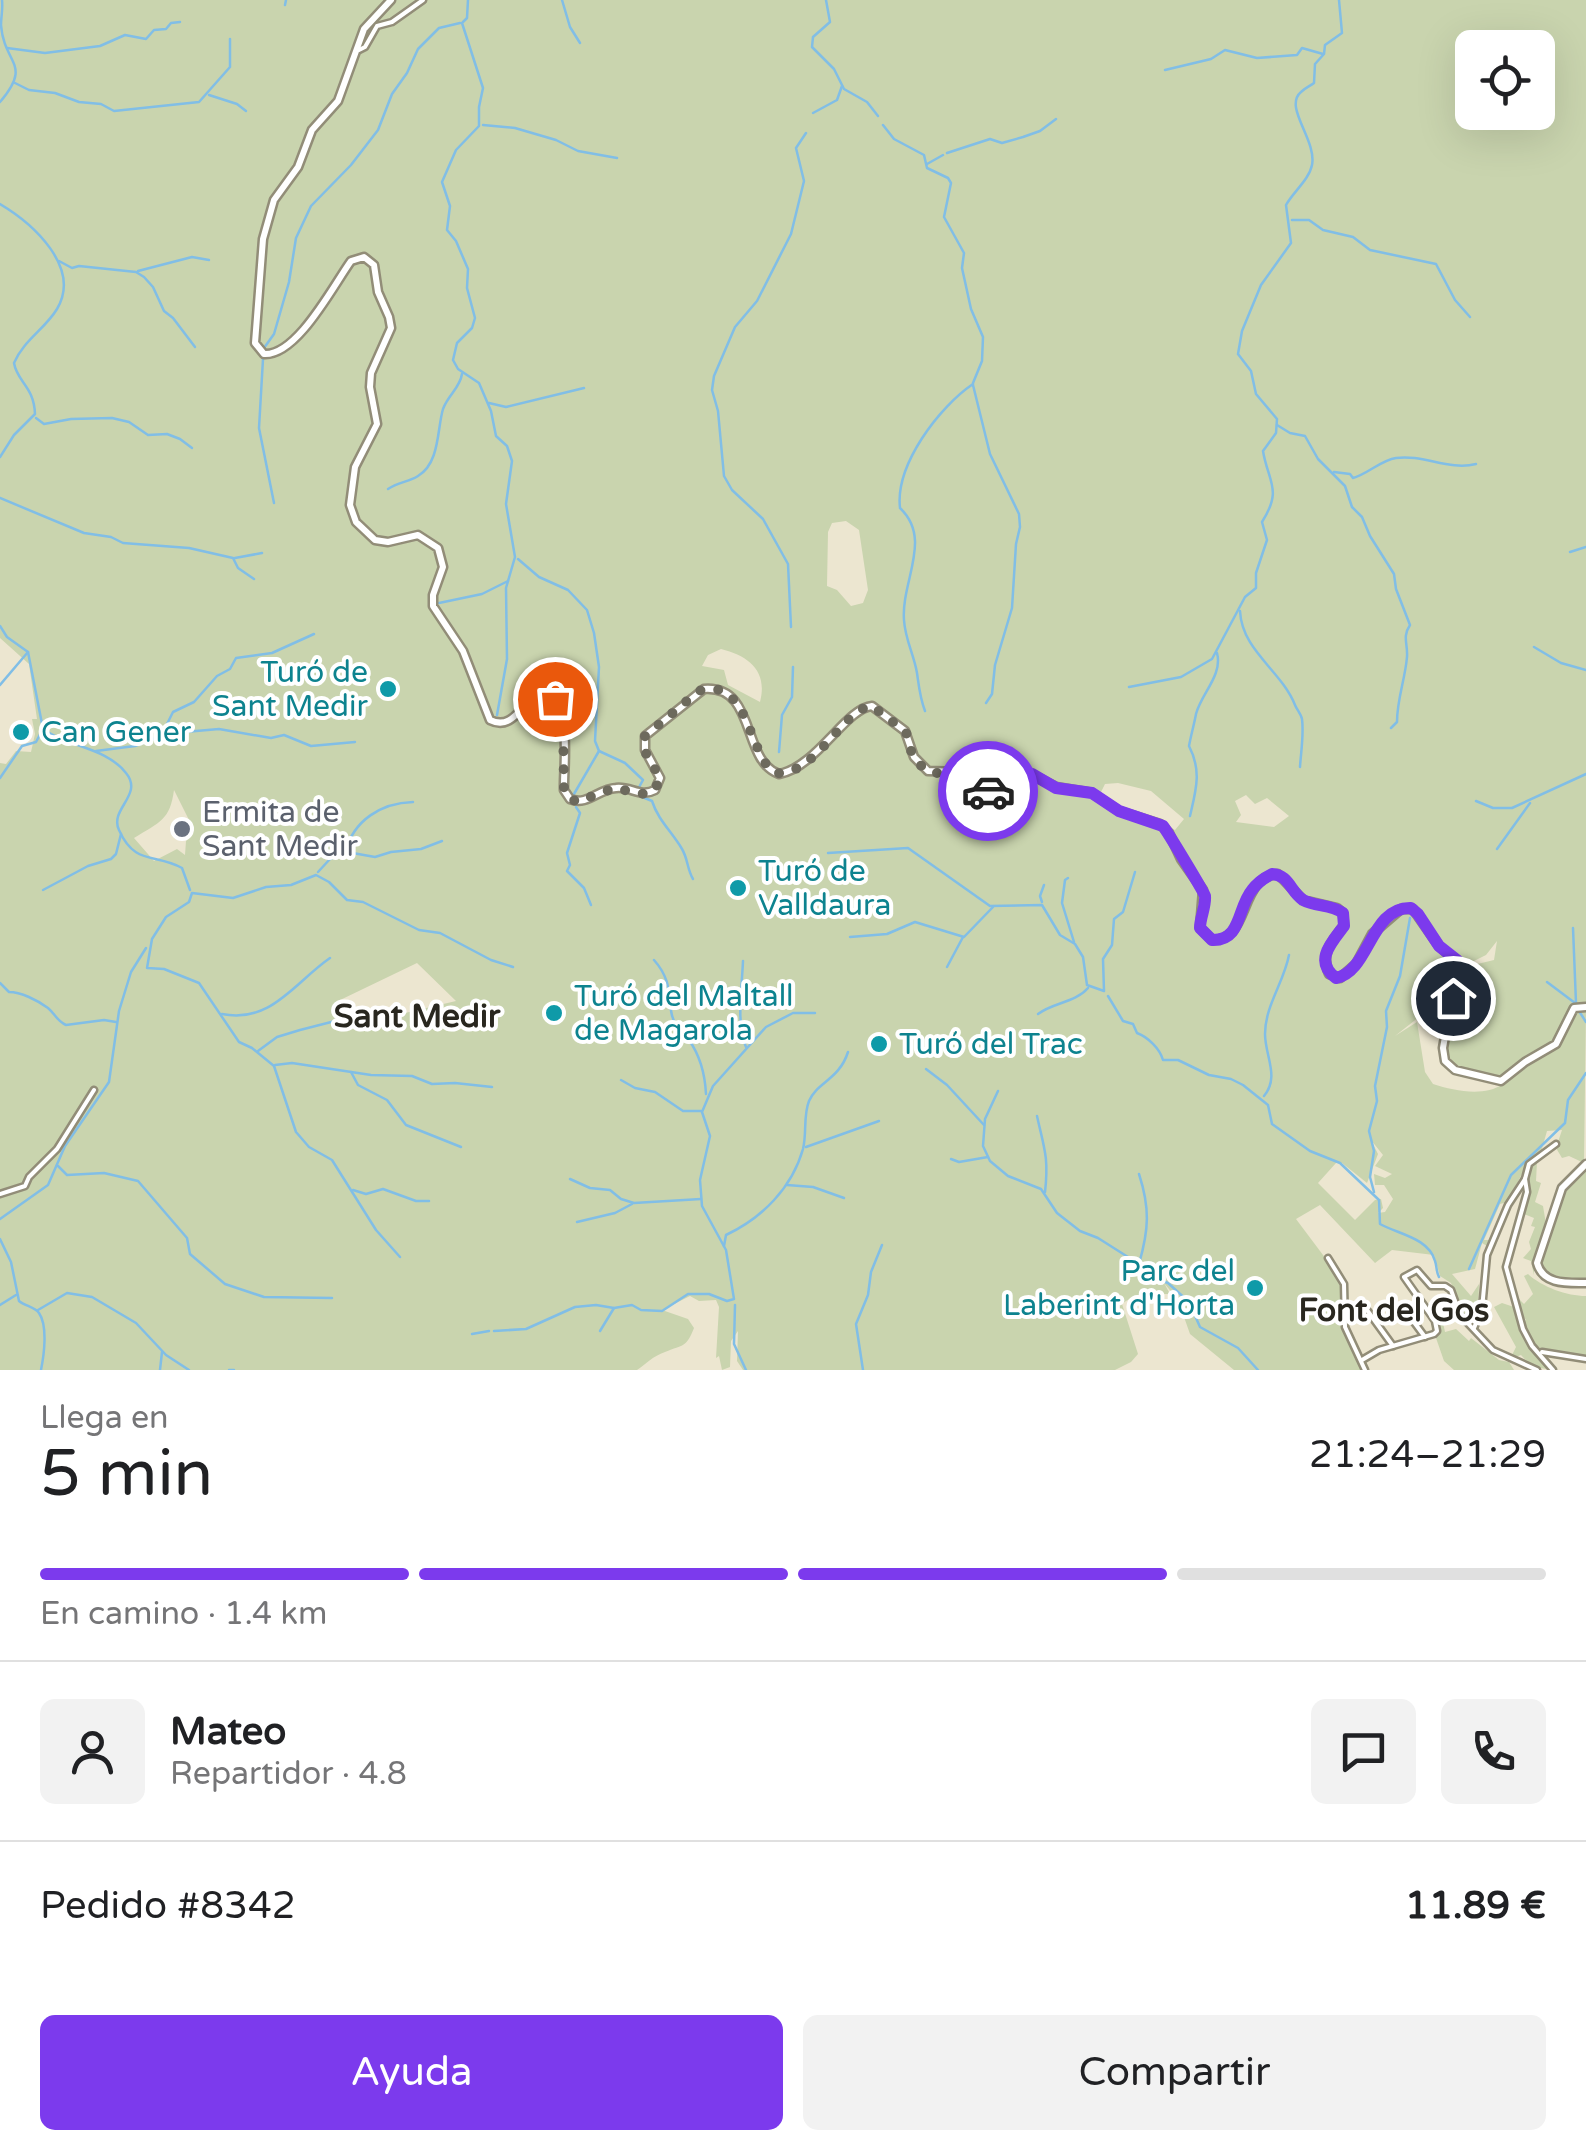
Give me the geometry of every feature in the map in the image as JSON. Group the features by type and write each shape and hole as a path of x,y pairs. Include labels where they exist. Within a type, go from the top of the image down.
{"street":[{"path":"391,0 367,25 338,100 312,130 301,162 272,207 264,239 256,346 264,354 277,353 306,327 352,261 364,258 374,265 390,328 371,373 378,424 353,474 351,512 374,540 388,542 418,535 438,548 442,567 432,595 433,606 464,651 492,722 509,722 537,695 546,694 557,701 563,716 564,788 568,797 583,802 619,787 644,794 655,790 660,778 644,750 645,736 704,689 719,690 736,702 765,764 779,774 813,756 858,709 872,706 905,731 912,754 928,771 962,772 990,792 1023,774 1032,774 1056,788 1092,793 1119,811 1163,826 1203,890 1200,925 1209,939 1220,940 1231,934 1251,890 1272,874 1282,876 1306,901 1340,909 1344,915 1344,926 1330,942 1325,958 1328,972 1336,978 1350,970 1372,934 1398,910 1406,907 1418,914 1437,944 1456,959 1459,970 1443,1050 1447,1064 1458,1072 1495,1082 1506,1079 1522,1064 1556,1044 1574,1008 1586,1007"},
{"path":"357,49 366,47 377,26 392,22 423,0"},
{"path":"0,1194 24,1186 57,1150 92,1093"},
{"path":"1553,1370 1523,1328 1506,1268 1521,1218 1529,1164 1556,1144"},
{"path":"1586,1164 1562,1188 1537,1263 1549,1280 1586,1283"},
{"path":"1474,1328 1482,1309 1487,1255 1509,1202 1526,1180"},
{"path":"1328,1258 1344,1284 1345,1327 1366,1370"},
{"path":"1362,1360 1434,1334 1435,1322 1404,1278 1417,1270 1431,1286 1450,1289 1459,1314 1496,1352 1537,1370"},
{"path":"1419,1297 1431,1286"},
{"path":"1402,1306 1426,1337"},
{"path":"1367,1310 1393,1346"},
{"path":"1540,1354 1586,1359"},
{"path":"1545,1359 1560,1356"}],"green space":[{"path":"0,0 1586,0 1586,1004 1573,1005 1555,1040 1498,1079 1452,1065 1445,1049 1456,995 1468,1008 1496,1003 1465,976 1465,967 1494,960 1497,941 1486,955 1456,970 1449,990 1434,994 1419,1017 1395,1036 1417,1022 1425,1072 1433,1084 1478,1092 1503,1084 1561,1037 1574,1010 1586,1009 1584,1163 1569,1156 1562,1158 1556,1148 1562,1130 1547,1131 1541,1152 1528,1163 1507,1202 1500,1204 1484,1240 1491,1240 1487,1246 1482,1243 1475,1269 1452,1274 1471,1296 1479,1284 1478,1314 1473,1323 1462,1314 1451,1283 1440,1276 1434,1255 1392,1250 1375,1263 1320,1205 1296,1219 1338,1275 1345,1303 1344,1327 1364,1370 1234,1370 1190,1334 1178,1300 1164,1283 1170,1294 1138,1296 1122,1304 1138,1354 1115,1370 743,1370 737,1361 738,1331 731,1341 730,1367 722,1370 719,1356 716,1358 716,1300 699,1301 690,1296 662,1310 688,1319 694,1328 689,1339 637,1370 0,1370 0,763 6,764 16,751 31,752 35,734 32,719 37,719 29,664 0,638","holes":["846,521 859,530 868,590 863,603 851,606 837,590 827,586 828,532 832,523","721,649 754,666 761,682 760,702 728,685 724,670 702,666 708,655","1105,784 1151,791 1184,819 1175,830 1120,808 1100,794","174,790 194,830 186,841 185,855 177,849 154,861 134,838 166,814","1246,795 1255,804 1267,798 1289,816 1274,827 1236,822 1241,815 1235,801","417,963 456,1001 354,1025 336,1002","1371,1140 1383,1155 1375,1166 1392,1174 1385,1178 1374,1174 1375,1185 1384,1185 1393,1199 1385,1212 1378,1213 1383,1208 1381,1199 1375,1200 1355,1220 1318,1183 1336,1163 1342,1163 1367,1183 1378,1154"]},
{"path":"1537,1162 1536,1181 1541,1183 1535,1202 1543,1206 1546,1224 1534,1260 1534,1275 1531,1261 1523,1258 1531,1249 1534,1218 1524,1214 1532,1165"},
{"path":"1586,1171 1586,1281 1560,1280 1545,1274 1540,1260 1562,1192"},
{"path":"1528,1274 1555,1290 1586,1296 1586,1357 1535,1347 1516,1296 1524,1304 1533,1294 1524,1276"},
{"path":"1502,1303 1514,1307 1523,1332 1551,1370 1531,1366 1521,1355 1510,1359 1516,1347 1494,1307"},
{"path":"1442,1318 1445,1332 1456,1329 1499,1360 1509,1362 1514,1370 1454,1370 1444,1361 1436,1338 1440,1334 1437,1319"}],"waterway":[{"path":"0,102 16,71 3,38 2,0"},
{"path":"285,5 286,0"},
{"path":"463,22 467,18 468,0"},
{"path":"562,0 570,27 580,43"},
{"path":"826,0 830,22 813,37 812,47 834,69 844,89 867,102 878,116"},
{"path":"1129,687 1181,677 1212,659 1245,597 1256,588 1256,573 1267,540 1262,522 1273,493 1263,451 1276,433 1277,419 1256,394 1251,371 1238,354 1242,331 1261,285 1291,243 1286,205 1312,165 1297,98 1314,83 1315,64 1324,54 1325,45 1342,33 1339,0"},
{"path":"7,48 45,53 100,46 125,35 146,39 154,30 180,22"},
{"path":"264,348 274,334 289,282 296,238 311,206 378,130 392,94 418,49 439,28 460,23"},
{"path":"462,23 483,88 479,126 456,150 442,182 450,206 447,230 468,269 467,288 475,318 472,328 457,343 453,360 458,369 479,383 496,436 507,446 512,461 506,504 515,557 506,588 507,659 497,715"},
{"path":"15,83 29,90 101,104 114,111 199,102 230,67 230,39"},
{"path":"1165,70 1211,59 1225,50 1257,58 1297,55 1302,48 1323,54"},
{"path":"813,113 837,100 842,86"},
{"path":"209,95 246,111"},
{"path":"947,153 990,139 1002,143 1023,137 1056,119"},
{"path":"483,125 515,128 578,151 617,158"},
{"path":"883,125 894,139 924,155 927,168 951,183 944,217 964,253 962,268 971,309 983,337 982,361 973,383"},
{"path":"791,627 788,564 763,519 732,490 724,476 718,411 712,390 735,327 757,301 791,234 804,181 796,148 806,133"},
{"path":"927,164 943,155"},
{"path":"0,204 39,234 58,262 63,278 57,309 14,363 32,397 35,414 14,435 0,457"},
{"path":"1292,220 1309,220 1323,230 1353,237 1370,250 1436,264 1455,300 1470,317"},
{"path":"138,271 192,257 209,260"},
{"path":"59,261 72,268 136,272 144,277 164,311 195,347"},
{"path":"263,359 259,428 274,503"},
{"path":"388,489 418,476 430,463 443,409 462,374"},
{"path":"925,711 905,627 904,605 915,547 910,520 900,508 900,491 922,438 947,407 973,384"},
{"path":"973,385 990,454 1019,514 1020,527 1012,608 995,665 992,694 986,703"},
{"path":"489,403 506,407 584,388"},
{"path":"36,418 44,424 112,418 129,422 148,435 167,434 192,448"},
{"path":"1277,425 1305,436 1318,459 1345,486 1352,507 1362,517 1394,574 1410,625 1397,722 1391,728"},
{"path":"1334,472 1353,478 1390,459 1406,457 1476,464"},
{"path":"0,498 84,533 123,543 189,548 233,558 238,568 254,579"},
{"path":"1570,552 1586,547"},
{"path":"235,558 262,553"},
{"path":"518,559 539,577 568,590 587,610 594,633 599,667 595,741 599,751 574,794"},
{"path":"439,603 482,594 508,581"},
{"path":"1240,611 1247,638 1281,681 1301,717 1300,767"},
{"path":"0,626 7,637 28,652 43,729 118,764 131,788 117,822 125,841 139,854 182,868 190,890"},
{"path":"96,751 135,746 161,736 173,712 194,702 217,676 230,669 236,658 272,653 314,634"},
{"path":"1534,647 1561,663 1586,670"},
{"path":"0,685 28,652"},
{"path":"1190,816 1197,772 1189,746 1196,714 1217,669 1217,653"},
{"path":"779,752 782,715 792,697 793,667"},
{"path":"0,778 22,746 36,742 43,729"},
{"path":"162,734 219,729 271,738 284,735 311,746 355,742"},
{"path":"599,751 625,763 643,780 638,789"},
{"path":"1476,801 1493,808 1512,808 1586,774"},
{"path":"635,794 652,801 682,849 693,879"},
{"path":"318,872 330,859 345,852 355,831 370,815 413,802"},
{"path":"1497,849 1530,803"},
{"path":"576,807 580,813 567,853 567,871 584,888 591,905"},
{"path":"43,890 88,866 111,859 121,834"},
{"path":"347,852 375,857 442,841"},
{"path":"828,853 908,848 990,906 1042,905 1060,935 1075,944 1083,957 1087,985 1104,991 1103,959 1112,945 1114,919 1123,912 1135,872"},
{"path":"400,1257 376,1230 332,1160 309,1147 296,1132 274,1066 239,1042 199,983 164,969 147,968 152,939 166,917 189,902 192,893 233,898 316,875 347,900 363,902 419,930 440,933 513,967"},
{"path":"1068,878 1062,903 1074,942"},
{"path":"1042,902 1044,885"},
{"path":"850,937 887,934 915,922 964,937 993,907"},
{"path":"1374,1192 1370,1177 1374,1151 1369,1131 1377,1101 1375,1086 1387,1027 1386,1011 1400,976 1410,918"},
{"path":"1573,928 1576,1003"},
{"path":"947,967 963,937"},
{"path":"0,1219 48,1185 65,1146 109,1082 119,1011 131,972 146,948"},
{"path":"1264,1096 1271,1081 1266,1024 1289,955"},
{"path":"222,1014 255,1013 268,1007 330,958"},
{"path":"654,960 666,979 674,1021 699,1059 706,1094"},
{"path":"743,961 740,1017 746,1047"},
{"path":"1547,982 1575,1003"},
{"path":"0,983 9,992 44,1005 66,1025 116,1022"},
{"path":"1038,1014 1088,988"},
{"path":"1108,996 1123,1021 1133,1024 1163,1060 1178,1060 1243,1085 1268,1105 1272,1124 1310,1151 1340,1163 1379,1200 1380,1224 1412,1238 1432,1253 1439,1277"},
{"path":"1579,1011 1586,1022"},
{"path":"494,1331 526,1329 575,1307 632,1305 641,1310 662,1311 688,1294 734,1299 726,1250 702,1206 700,1180 710,1136 702,1112 713,1086 766,1027 793,1013 815,1013"},
{"path":"258,1051 277,1037 300,1030 339,1020 379,1017"},
{"path":"724,1246 726,1235 752,1220 783,1189 803,1149 809,1101 839,1069 848,1052"},
{"path":"275,1065 292,1063 371,1075 412,1076 432,1084 492,1087"},
{"path":"926,1069 947,1085 984,1125"},
{"path":"351,1072 358,1085 387,1100 406,1125 461,1147"},
{"path":"1469,1269 1511,1175 1565,1123 1568,1100 1586,1073"},
{"path":"621,1080 655,1092 683,1111 701,1111"},
{"path":"998,1091 985,1119 983,1146 990,1161 1008,1176 1041,1189 1057,1213 1080,1231 1139,1264 1151,1277 1168,1283 1189,1302 1200,1327 1238,1348 1258,1370"},
{"path":"1037,1116 1046,1161 1045,1192"},
{"path":"806,1147 879,1121"},
{"path":"951,1159 959,1162 988,1157"},
{"path":"58,1166 67,1175 104,1173 138,1181 187,1238 190,1254 225,1284 264,1297 332,1298"},
{"path":"1139,1174 1147,1219 1139,1264"},
{"path":"570,1179 590,1188 610,1190 634,1203 701,1199"},
{"path":"787,1185 813,1187 844,1198"},
{"path":"353,1190 366,1194 383,1189 416,1201 429,1201"},
{"path":"577,1222 615,1213 632,1204"},
{"path":"0,1239 11,1262 19,1301 37,1311 44,1325 41,1370"},
{"path":"863,1370 856,1324 882,1245"},
{"path":"38,1310 67,1293 92,1297 136,1323 166,1355 189,1370"},
{"path":"0,1305 16,1295"},
{"path":"735,1305 734,1344 746,1370"},
{"path":"600,1331 614,1308"},
{"path":"472,1334 489,1331"},
{"path":"160,1370 162,1352"},
{"path":"229,1370 234,1370"}],"way so far":[{"path":"555,699 563,716 564,790 577,802 614,788 644,794 655,790 660,778 644,750 645,736 699,691 710,688 722,691 736,702 762,760 774,773 789,772 813,756 858,709 872,706 906,732 912,754 923,768 935,773 962,772 988,791"}],"place":[{"name":"Turó de Sant Medir","path":"388,689"},
{"name":"Can Gener","path":"21,732"},
{"name":"Ermita de Sant Medir","path":"182,829"},
{"name":"Turó de Valldaura","path":"738,888"},
{"name":"Turó del Maltall de Magarola","path":"554,1013"},
{"name":"Turó del Trac","path":"879,1044"},
{"name":"Parc del Laberint d'Horta","path":"1255,1288"}],"district":[{"name":"Sant Medir","path":"417,1016"},
{"name":"Font del Gos","path":"1394,1310"}],"route":[{"path":"988,791 998,790 1023,774 1032,774 1056,788 1092,793 1112,808 1163,826 1202,886 1205,900 1200,928 1212,940 1223,940 1233,932 1248,896 1266,877 1282,876 1304,900 1343,913 1344,926 1325,954 1327,969 1336,978 1350,970 1379,927 1400,909 1411,908 1439,946 1458,961 1453,998"}]}
